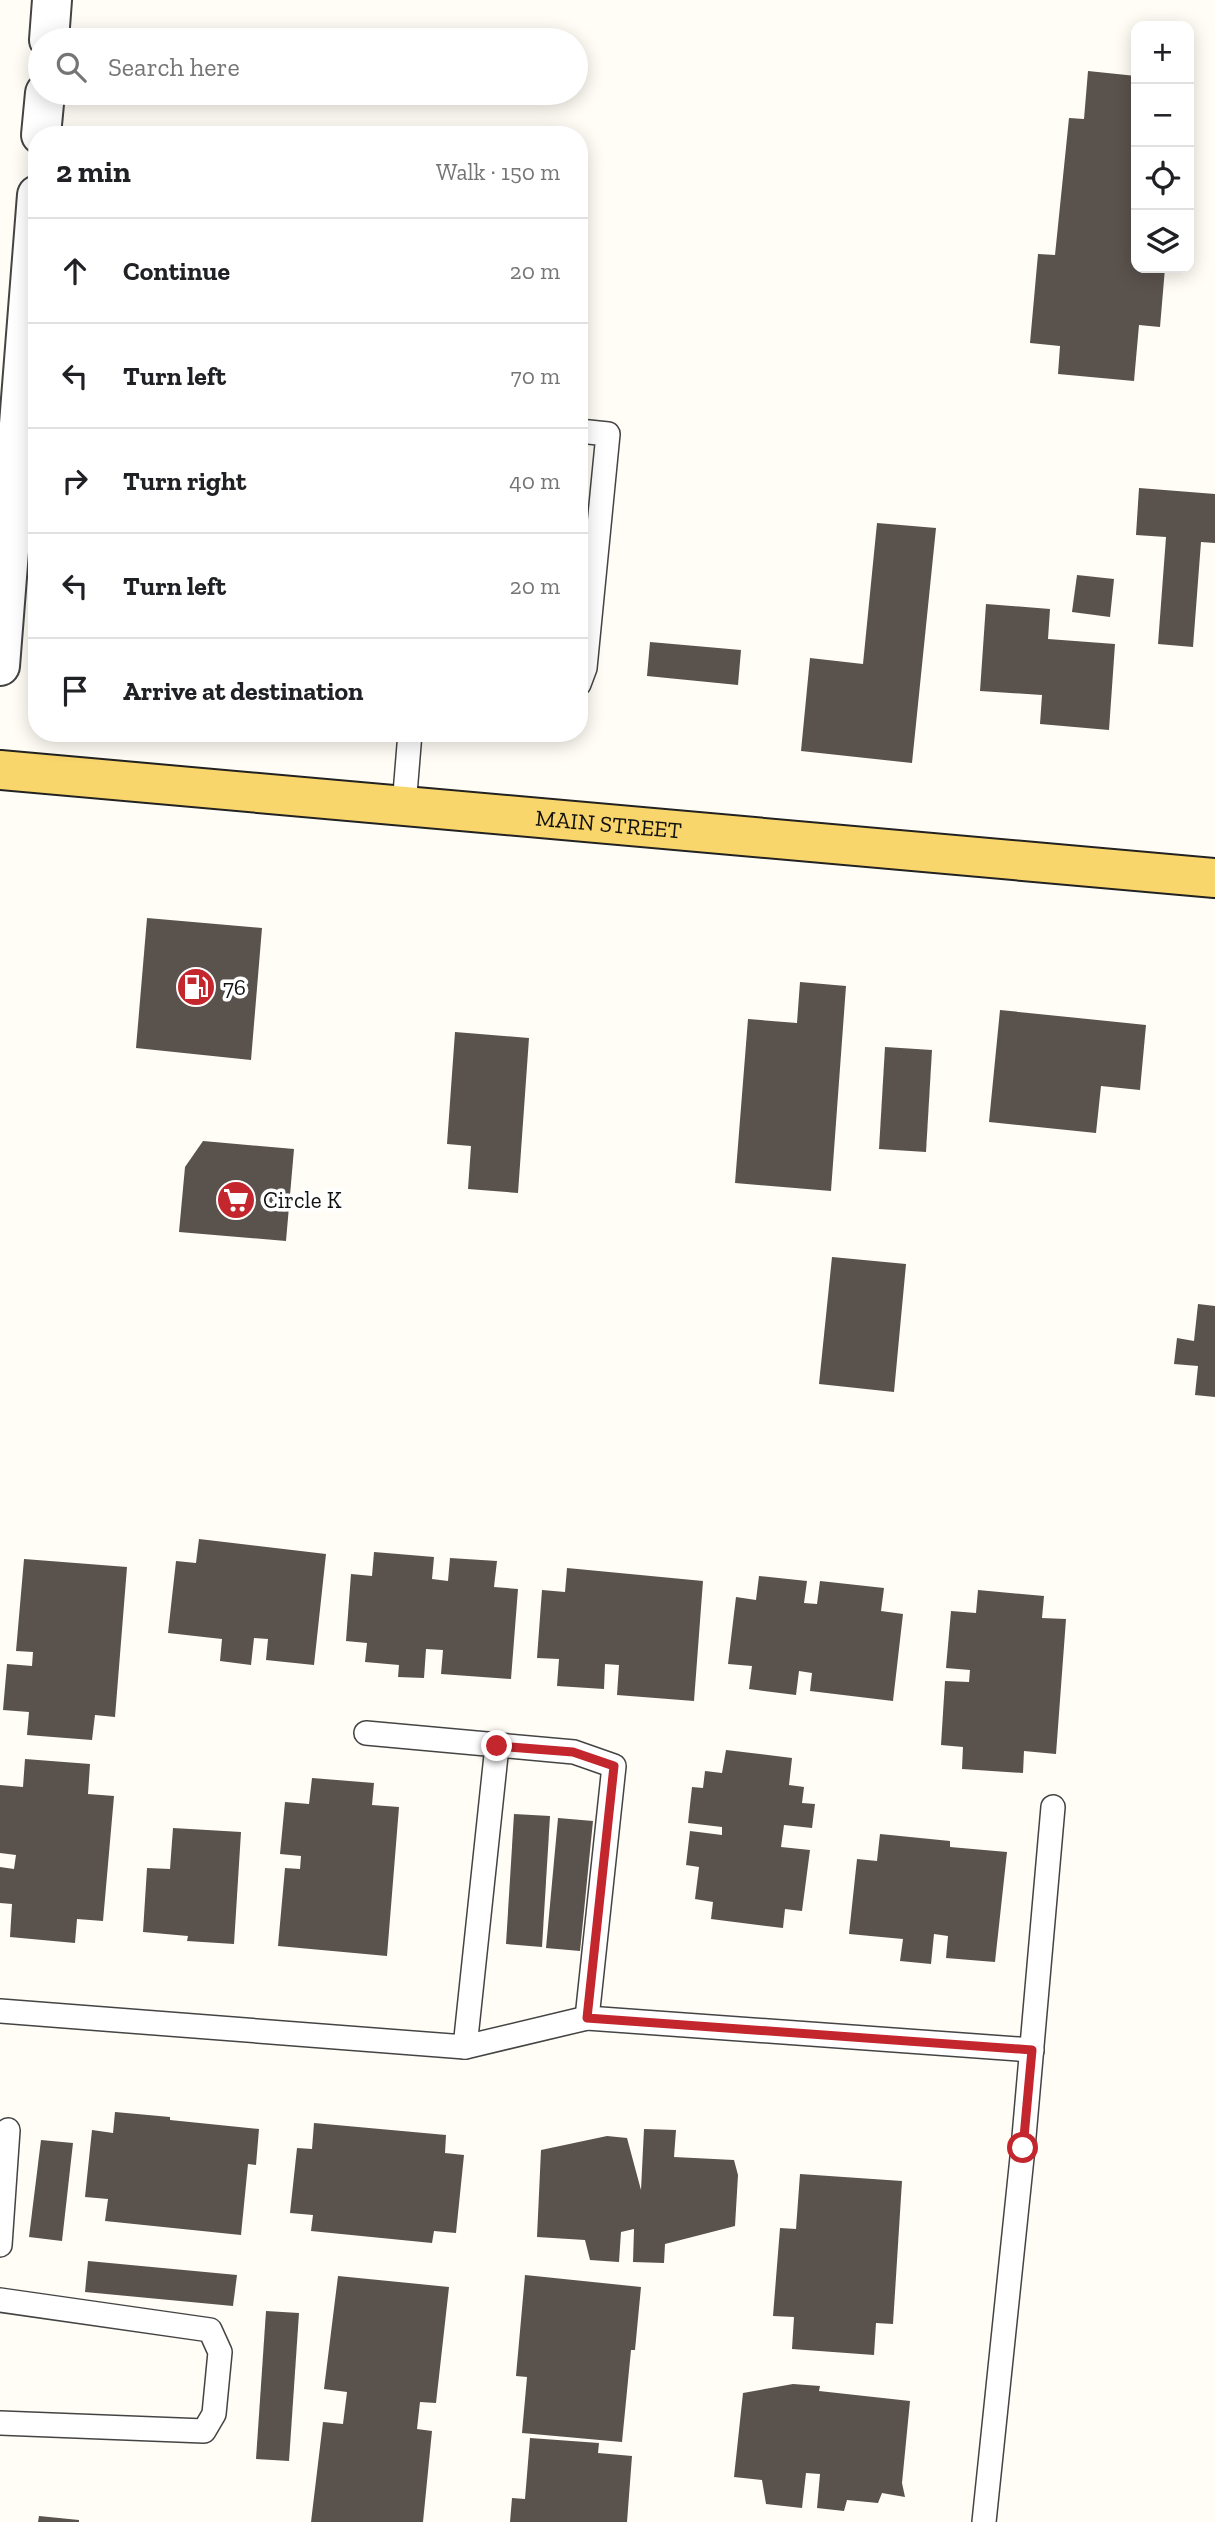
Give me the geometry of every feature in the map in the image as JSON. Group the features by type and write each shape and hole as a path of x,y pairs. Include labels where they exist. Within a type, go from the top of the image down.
{"main road":[{"name":"MAIN STREET","path":"0,770 1215,878"}],"street":[{"path":"50,28 52,0"},
{"path":"42,126 44,105"},
{"path":"0,666 25,495 28,418"}],"lane":[{"path":"588,433 608,434 588,637"},
{"path":"404,806 409,742"},
{"path":"366,1733 573,1752 614,1766 587,2018"},
{"path":"465,2046 497,1746"},
{"path":"984,2522 1032,2050 1053,1807"},
{"path":"0,2011 465,2046 587,2018 1032,2050"},
{"path":"0,2245 8,2130"},
{"path":"0,2300 210,2330 220,2352 215,2414 204,2431 0,2423"}],"building":[{"path":"1088,71 1131,75 1131,273 1165,273 1160,327 1139,325 1134,381 1058,374 1060,346 1030,343 1038,254 1055,255 1069,118 1084,119"},
{"path":"1139,488 1215,494 1215,543 1201,542 1193,647 1158,644 1166,537 1136,535"},
{"path":"877,523 936,528 912,763 801,751 810,658 863,664"},
{"path":"1077,575 1114,579 1110,617 1072,612"},
{"path":"986,604 1050,609 1048,639 1115,644 1109,730 1040,724 1042,695 980,691"},
{"path":"650,642 741,650 738,685 647,676"},
{"path":"147,918 262,928 251,1060 136,1048"},
{"path":"800,982 846,986 831,1191 735,1183 748,1019 797,1023"},
{"path":"1000,1010 1146,1025 1140,1090 1101,1086 1096,1133 989,1122"},
{"path":"455,1032 529,1038 518,1193 468,1189 471,1146 447,1144"},
{"path":"885,1047 932,1050 926,1152 879,1149"},
{"name":"Circle K","path":"203,1141 294,1149 286,1241 179,1232 185,1167"},
{"path":"832,1257 906,1264 894,1392 819,1384"},
{"path":"1198,1304 1215,1306 1215,1397 1195,1395 1198,1366 1174,1364 1177,1338 1194,1341"},
{"path":"199,1539 326,1554 314,1665 266,1660 268,1639 254,1638 251,1665 220,1661 222,1639 168,1633 176,1561 196,1563"},
{"path":"374,1552 434,1557 432,1579 448,1581 450,1558 497,1561 494,1587 518,1589 511,1679 441,1674 443,1650 426,1649 424,1678 398,1677 399,1665 365,1662 367,1643 346,1641 351,1574 372,1576"},
{"path":"24,1559 127,1567 115,1717 95,1715 92,1740 27,1735 29,1712 3,1710 7,1664 32,1666 33,1652 16,1651"},
{"path":"567,1568 703,1581 694,1701 617,1695 619,1665 605,1664 604,1689 557,1686 559,1659 537,1658 542,1590 565,1592"},
{"path":"759,1576 807,1581 804,1603 817,1604 820,1581 884,1588 881,1611 903,1614 893,1701 810,1691 812,1673 799,1671 796,1695 749,1689 752,1666 728,1664 736,1597 756,1600"},
{"path":"978,1590 1044,1596 1042,1618 1066,1619 1056,1754 1024,1751 1023,1773 962,1769 963,1747 941,1745 945,1681 969,1682 970,1670 946,1668 951,1611 976,1613"},
{"path":"726,1750 792,1758 789,1785 804,1787 802,1803 815,1804 812,1828 784,1825 781,1847 810,1850 802,1911 785,1909 783,1928 711,1919 713,1902 695,1899 699,1867 686,1865 690,1831 722,1835 722,1827 688,1823 692,1787 703,1788 705,1771 722,1773"},
{"path":"25,1759 90,1764 88,1794 114,1796 103,1921 77,1919 75,1943 10,1937 12,1904 0,1903 0,1867 14,1869 16,1855 0,1853 0,1785 23,1787"},
{"path":"312,1778 374,1783 372,1805 399,1807 387,1956 278,1946 285,1868 300,1869 301,1856 280,1854 285,1802 309,1804"},
{"path":"514,1814 550,1816 542,1947 506,1944"},
{"path":"558,1818 593,1821 580,1951 546,1948"},
{"path":"173,1828 241,1832 234,1944 187,1941 188,1936 143,1932 147,1868 170,1869"},
{"path":"880,1834 950,1841 950,1847 1007,1852 995,1962 946,1958 948,1936 934,1934 931,1964 900,1961 903,1939 849,1934 857,1859 877,1861"},
{"path":"115,2112 259,2129 256,2165 248,2164 241,2235 105,2221 108,2199 85,2197 92,2130 113,2133"},
{"path":"314,2123 446,2135 445,2153 464,2155 456,2233 434,2231 432,2243 311,2231 313,2215 290,2213 297,2148 312,2149"},
{"path":"644,2129 676,2130 674,2157 734,2160 738,2175 735,2226 665,2244 664,2263 633,2262 634,2229 621,2232 619,2262 590,2260 585,2240 537,2237 541,2150 607,2136 627,2138 641,2190"},
{"path":"41,2140 73,2143 62,2241 29,2237"},
{"path":"800,2174 902,2181 893,2324 876,2323 874,2355 792,2349 794,2317 773,2316 780,2228 796,2229"},
{"path":"88,2261 237,2275 233,2306 85,2292"},
{"path":"525,2275 641,2287 635,2350 631,2350 622,2442 522,2433 527,2377 516,2376"},
{"path":"338,2276 449,2287 436,2403 420,2402 417,2429 432,2431 423,2522 311,2522 323,2422 343,2424 347,2392 324,2389"},
{"path":"266,2311 299,2313 289,2461 256,2459"},
{"path":"793,2384 820,2386 819,2391 910,2401 902,2483 905,2497 882,2493 878,2503 847,2500 844,2511 817,2508 820,2474 806,2473 802,2508 766,2504 762,2480 734,2477 743,2393"},
{"path":"530,2438 599,2443 598,2453 632,2456 627,2522 510,2522 512,2498 525,2499"},
{"path":"39,2516 79,2520 79,2522 38,2522"}],"place":[{"name":"76","path":"196,987"},
{"name":"Circle K","path":"236,1200"}],"route":[{"path":"497,1746 573,1752 614,1766 587,2018 1032,2050 1023,2148"}]}
